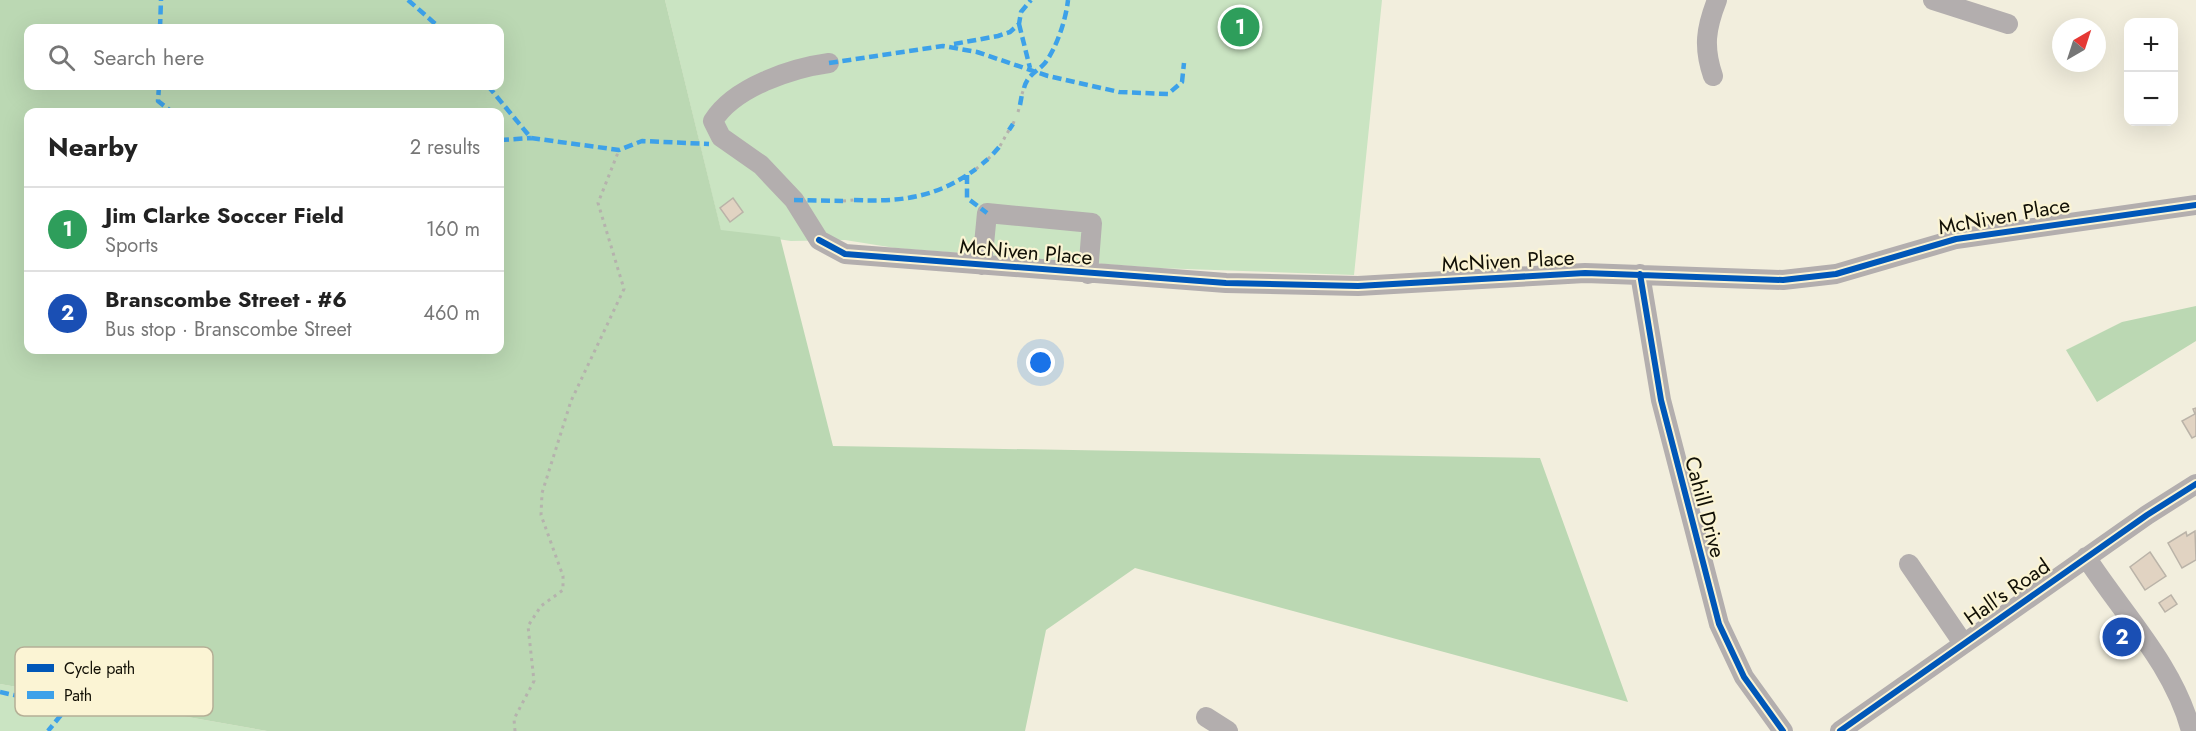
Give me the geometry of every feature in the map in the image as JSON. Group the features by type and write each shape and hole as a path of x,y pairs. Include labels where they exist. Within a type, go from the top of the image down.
{"street":[{"path":"1713,76 1706,56 1705,39 1717,0"},
{"path":"1934,0 2008,24"},
{"name":"McNiven Place","path":"830,63 798,68 755,87 725,106 713,121 721,137 761,165 794,200 819,240 845,254 1226,283 1358,286 1524,275 1640,274 1783,280 1809,279 1864,267 1956,238 2196,205"},
{"path":"982,265 987,213 1092,223 1088,274"},
{"name":"Cahill Drive","path":"1640,274 1661,400 1719,624 1744,677 1783,731"},
{"name":"Hall's Road","path":"1840,731 2086,557 2196,484"},
{"path":"2086,557 2168,674 2181,701 2191,731"},
{"path":"1909,564 1963,643"},
{"path":"1206,717 1228,731"}],"path":[{"path":"1022,94 1024,88"},
{"path":"1018,112 1020,105"},
{"path":"1013,123 1015,119"},
{"path":"1000,147 1009,130"},
{"path":"515,731 514,719 534,681 528,626 541,606 563,590 563,576 541,515 542,493 571,401 624,290 598,203 619,150"},
{"path":"988,159 993,154"},
{"path":"976,169 982,164"},
{"path":"843,201 854,200"}],"green space":[{"path":"0,0 665,0 721,230 780,237 833,446 1540,458 1628,702 1135,568 1046,630 1025,731 267,731 182,716 213,716 213,647 15,647 15,687 0,684"},
{"path":"665,0 1382,0 1354,275 1157,268 895,248 845,240 791,241 721,231"},
{"path":"2196,306 2196,341 2097,402 2066,350 2122,322"},
{"path":"0,684 15,687 15,716 182,716 267,731 0,731"}],"building":[{"path":"733,198 743,212 730,222 720,208"},
{"path":"2196,408 2196,436 2192,438 2182,421 2195,414 2193,409"},
{"path":"2195,531 2196,560 2182,568 2168,543 2186,532 2187,536"},
{"path":"2150,552 2166,576 2145,590 2130,567"},
{"path":"2171,595 2177,604 2165,612 2159,603"}],"marked path":[{"path":"160,24 161,0"},
{"path":"408,0 435,24"},
{"path":"954,44 1010,32 1019,24 1021,12 1031,0"},
{"path":"1024,88 1033,74 1045,63 1053,49 1063,24 1068,0"},
{"path":"1019,24 1030,68"},
{"path":"829,63 943,46 977,52 1048,76 1119,92 1168,94 1182,82 1184,63"},
{"path":"159,90 158,101 167,108"},
{"path":"491,90 531,138 619,150 642,141 709,144"},
{"path":"1020,105 1022,94"},
{"path":"1009,130 1013,124"},
{"path":"504,140 531,138"},
{"path":"993,154 1000,146"},
{"path":"982,164 988,159"},
{"path":"854,200 887,200 918,196 947,186 976,169"},
{"path":"967,175 967,198 987,213"},
{"path":"794,200 843,201"},
{"path":"0,692 15,695"},
{"path":"48,731 60,716"}],"cycle path":[{"path":"819,240 845,254 1226,283 1358,286 1585,273 1783,280 1836,274 1956,239 2196,205"},
{"path":"1640,274 1661,400 1719,624 1744,677 1783,731"},
{"path":"1840,731 2147,515 2196,484"}],"place":[{"name":"Jim Clarke Soccer Field","path":"1240,27"},
{"name":"Branscombe Street - #6","path":"2122,637"}]}
